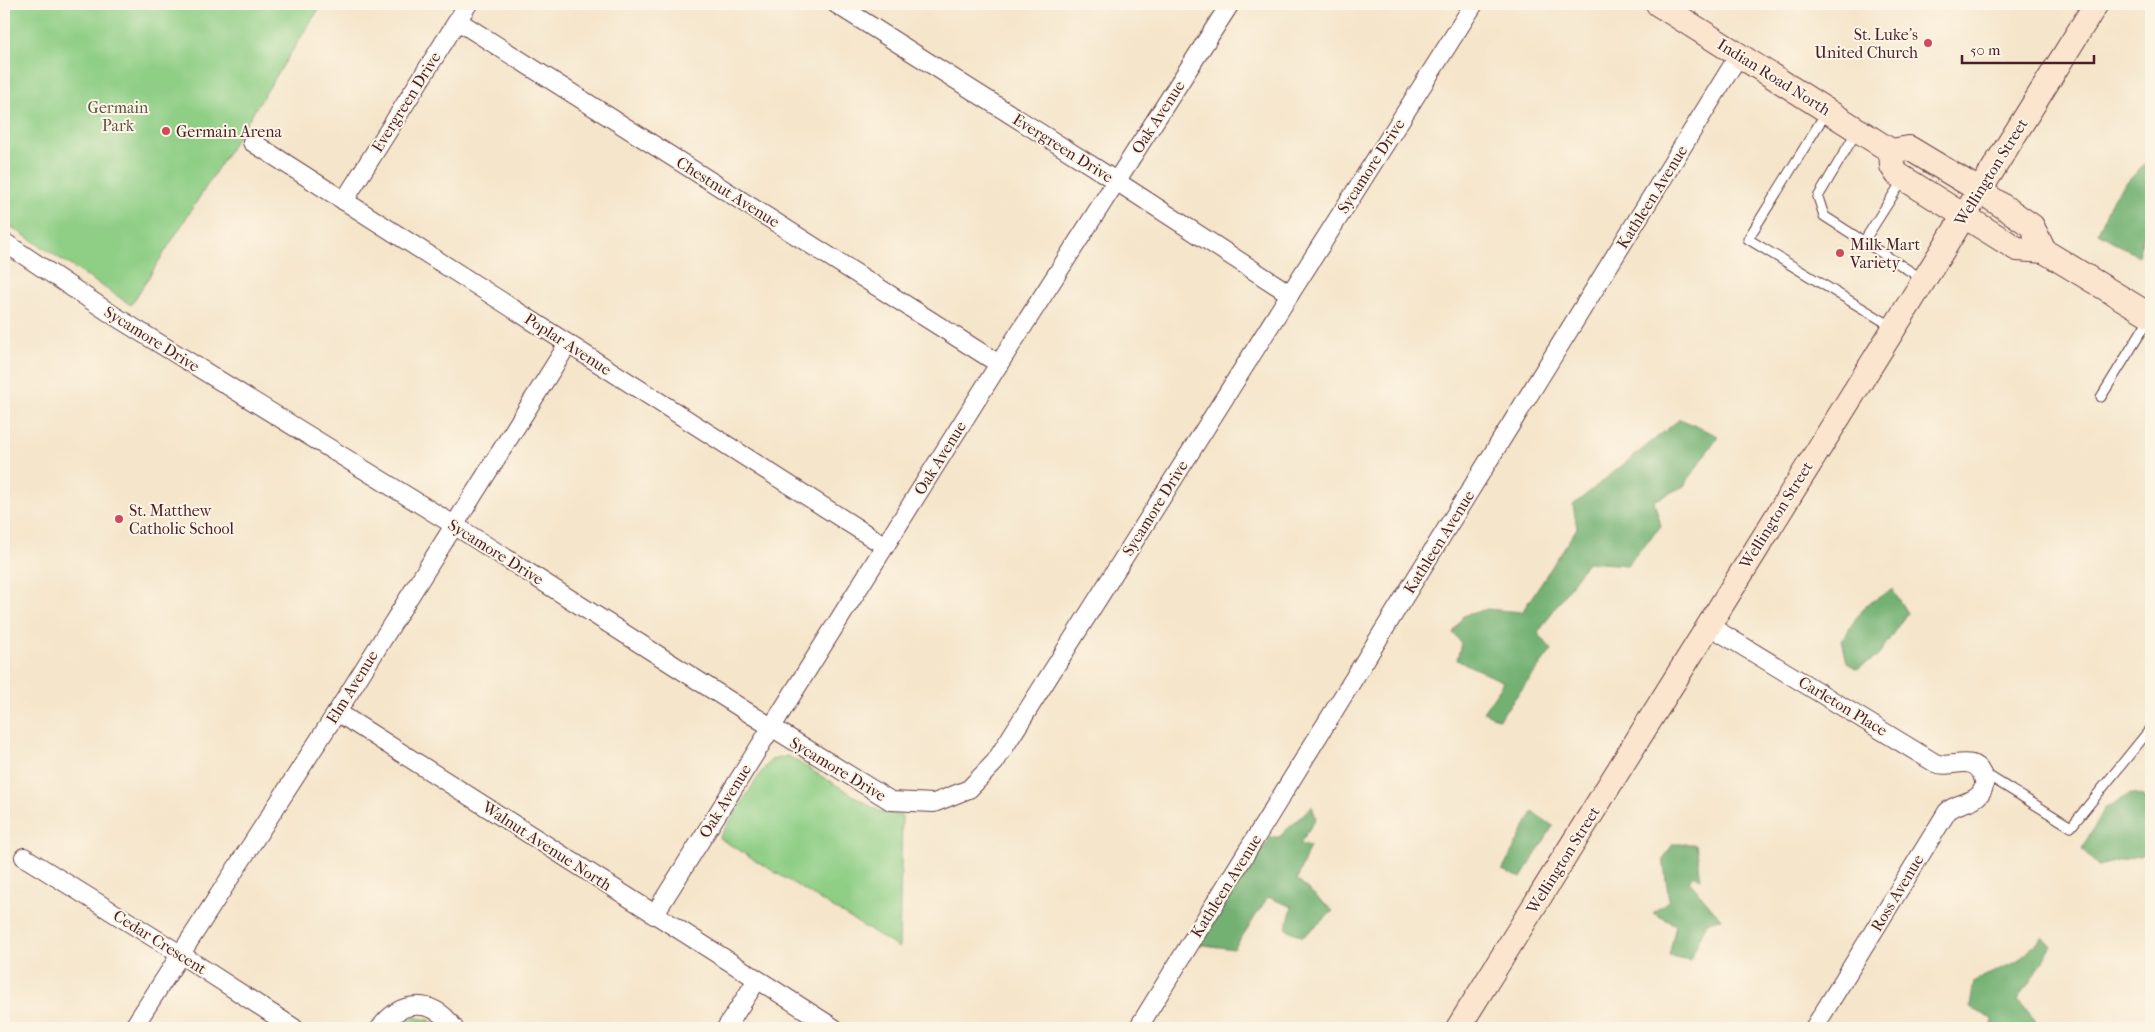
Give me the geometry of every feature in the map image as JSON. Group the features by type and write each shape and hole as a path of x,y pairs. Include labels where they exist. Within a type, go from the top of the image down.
{"main road":[{"name":"Indian Road North","path":"1658,4 1891,151"},
{"name":"Wellington Street","path":"1458,1028 2096,4"},
{"path":"2044,251 2032,226 1979,190 1908,148 1891,151 1894,170 1904,178 2017,249 2044,251 2151,316"}],"street":[{"name":"Evergreen Drive","path":"344,201 468,4"},
{"name":"Evergreen Drive","path":"836,4 1116,181 1290,294"},
{"name":"Oak Avenue","path":"654,915 999,364 1230,4"},
{"name":"Sycamore Drive","path":"4,242 113,315 454,525 771,727 891,801 934,803 969,789 995,762 1474,4"},
{"name":"Chestnut Avenue","path":"458,21 999,364"},
{"name":"Kathleen Avenue","path":"1138,1028 1739,55"},
{"name":"Poplar Avenue","path":"252,142 885,546"},
{"name":"Elm Avenue","path":"133,1028 337,712 568,344"},
{"name":"Carleton Place","path":"1708,624 1935,763 1940,765 1969,763 1980,771"},
{"name":"Walnut Avenue North","path":"337,712 834,1028"},
{"name":"Ross Avenue","path":"1814,1028 1946,812 1954,806 1974,799 1982,791 1984,783 1980,771"},
{"name":"Cedar Crescent","path":"24,857 180,954 294,1028"},
{"path":"726,1028 757,980"},
{"path":"380,1028 393,1014 413,1005 435,1010 454,1028"}],"lane":[{"path":"1828,111 1748,239 1893,328"},
{"path":"1858,130 1818,197 1824,216 1924,280"},
{"path":"1864,241 1904,178"},
{"path":"2101,397 2151,316"},
{"path":"1980,771 2071,827 2151,728"}],"green space":[{"name":"Germain Park","path":"4,4 322,4 131,305 4,222"},
{"path":"2151,157 2151,232 2144,234 2138,256 2098,233 2113,197"},
{"path":"1680,419 1718,436 1684,486 1654,501 1661,526 1627,565 1587,562 1538,633 1552,650 1499,719 1483,712 1504,682 1457,660 1461,643 1453,633 1463,616 1487,609 1522,612 1577,528 1573,505"},
{"path":"1892,589 1907,613 1877,657 1857,669 1847,663 1842,640 1864,607"},
{"path":"788,756 879,811 902,816 899,948 719,838 771,760"},
{"path":"2130,794 2143,796 2151,810 2151,846 2142,855 2098,866 2082,849 2105,808"},
{"path":"1312,806 1316,818 1300,844 1310,846 1297,880 1333,911 1303,937 1286,929 1292,907 1268,897 1234,949 1196,944 1271,837 1279,837"},
{"path":"1533,812 1553,826 1521,878 1502,870"},
{"path":"1673,844 1696,844 1701,879 1693,875 1689,881 1721,919 1707,922 1690,960 1669,956 1676,925 1653,913 1669,900 1663,859"},
{"path":"2043,936 2052,946 2018,1000 2036,1021 2039,1028 1991,1028 1992,1019 1970,1008 1974,981 2020,960"},
{"path":"411,1017 429,1020 440,1028 393,1028 403,1020"}],"place":[{"name":"St. Luke's United Church","path":"1928,43"},
{"name":"Germain Arena","path":"166,131"},
{"name":"Milk Mart Variety","path":"1840,253"},
{"name":"St. Matthew Catholic School","path":"119,519"}]}
